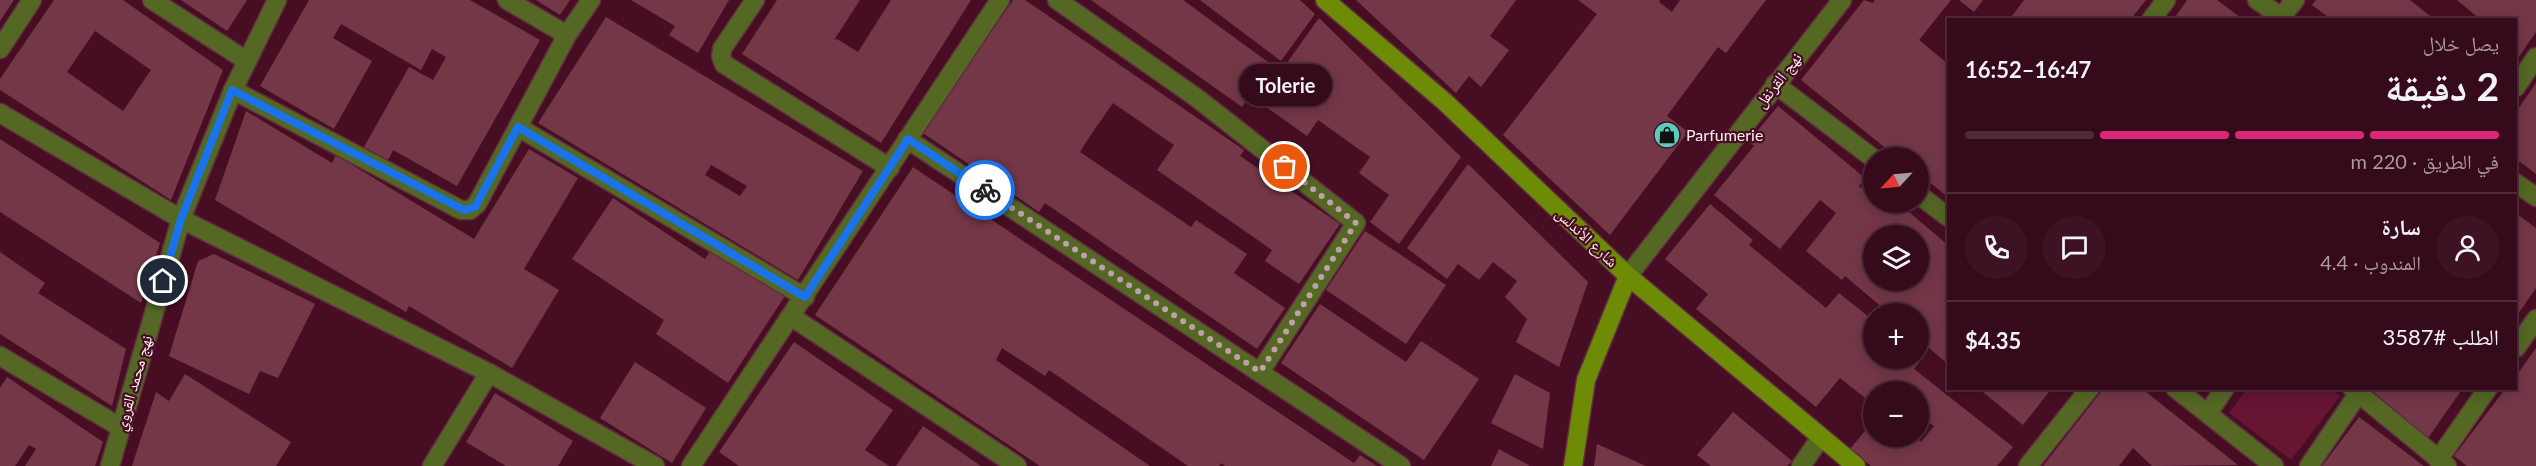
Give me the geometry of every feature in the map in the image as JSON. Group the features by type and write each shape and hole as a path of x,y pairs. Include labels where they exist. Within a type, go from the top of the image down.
{"street":[{"path":"0,50 32,0"},
{"path":"152,0 247,61"},
{"name":"نهج محمد القروي","path":"110,466 181,219 232,90 277,0"},
{"path":"507,0 567,35"},
{"path":"232,90 464,210 475,207 567,35 591,0"},
{"path":"755,0 722,49 721,56 724,64 890,168"},
{"path":"691,466 792,317 1000,0"},
{"path":"1057,0 1197,98 1356,223 1260,372"},
{"name":"شارع الأندلس","path":"1325,0 1444,102 1628,276 1856,466"},
{"name":"نهج القرنفل","path":"1628,276 1842,0"},
{"path":"2152,18 2166,0"},
{"path":"2257,0 2283,18 2295,0"},
{"path":"2517,86 2536,57"},
{"path":"1776,84 1863,151"},
{"path":"0,113 181,219 489,373 655,466"},
{"path":"518,127 805,297"},
{"path":"908,139 1401,466"},
{"path":"2517,184 2536,197"},
{"path":"1929,202 1947,216"},
{"path":"1573,466 1586,380 1628,276"},
{"path":"792,317 1017,466"},
{"path":"2517,347 2536,319"},
{"path":"1,358 120,427"},
{"path":"432,466 489,373"},
{"path":"2028,466 2088,390"},
{"path":"2178,390 2274,466"},
{"path":"2208,412 2224,390"},
{"path":"2309,466 2355,391 2443,463 2487,390"},
{"path":"1801,466 1821,437"}],"shaded area":[{"path":"2246,390 2332,390 2340,396 2291,460 2229,413"}],"building":[{"path":"0,0 14,0 0,21"},
{"path":"54,0 123,0 223,70 171,200 0,90 0,79","holes":["95,31 151,70 123,111 67,72"]},
{"path":"181,0 247,0 227,31"},
{"path":"309,0 470,0 540,40 457,186 393,150 388,160 364,147 409,67 433,80 446,57 432,49 421,70 341,24 333,38 372,61 334,129 260,86"},
{"path":"536,0 570,0 560,15"},
{"path":"631,0 729,0 698,53 669,35 675,26"},
{"path":"777,0 860,0 834,40 837,39 858,52 891,0 971,0 881,143 742,54"},
{"path":"1013,0 1025,0 1244,150 1240,156 1340,224 1299,284 1265,261 1272,250 1157,170 1174,145 1113,103 1086,142 1080,152 1191,227 1196,220 1247,254 1234,273 1285,308 1257,349 1045,203 1039,212 923,133"},
{"path":"1091,0 1183,0 1272,65 1242,107"},
{"path":"1200,0 1300,0 1315,14 1281,61"},
{"path":"1356,0 1516,0 1490,36 1509,50 1481,87 1469,76 1456,93"},
{"path":"1578,0 1660,0 1659,2 1672,12 1680,0 1766,0 1726,53 1718,47 1667,116 1688,132 1610,235 1503,135 1597,14"},
{"path":"1864,0 1873,3 1875,0 1951,0 1919,40 1947,63 1947,196 1929,182 1929,147 1884,147 1801,80"},
{"path":"1959,0 1983,0 1974,12"},
{"path":"2024,0 2146,0 2132,18 2010,18"},
{"path":"2187,0 2217,0 2241,18 2174,18"},
{"path":"2316,0 2410,0 2432,18 2329,18 2312,5"},
{"path":"2457,0 2536,0 2536,32 2517,60 2517,18 2479,18"},
{"path":"606,17 863,171 798,280 538,123","holes":["711,165 747,186 740,196 705,175"]},
{"path":"1319,18 1461,157 1399,244 1370,222 1389,195 1359,173 1370,157 1318,120 1307,136 1259,102"},
{"path":"2536,83 2536,174 2517,160 2517,111"},
{"path":"1778,106 1863,176 1859,186 1863,189 1863,213 1893,213 1895,215 1910,213 1924,225 1863,225 1863,291 1929,291 1929,229 1947,244 1947,363 1929,348 1929,303 1877,303 1845,276 1842,280 1806,251 1836,213 1820,200 1780,249 1714,195 1754,146 1749,141"},
{"path":"246,111 332,163 336,155 474,239 529,149 578,178 524,269 559,290 512,368 409,306 406,312 215,200"},
{"path":"0,139 160,243 141,303 0,212"},
{"path":"1468,164 1588,282 1559,367 1516,342 1527,319 1505,297 1517,281 1493,262 1479,280 1458,264 1447,279 1407,248"},
{"path":"913,167 1354,463 1360,455 1377,466 1225,466 1221,463 1219,466 1188,466 1049,370 1045,376 1002,348 996,360 1150,466 1040,466 815,315"},
{"path":"613,198 705,259 712,248 785,296 728,383 656,334 664,320 572,259"},
{"path":"1710,204 1753,240 1749,245 1826,308 1839,293 1863,312 1863,369 1914,369 2013,447 1997,466 1871,466 1850,449 1863,433 1863,447 1929,447 1929,432 1934,426 1929,422 1929,381 1863,381 1863,396 1840,378 1816,407 1696,309 1708,294 1665,259"},
{"path":"2517,214 2536,228 2536,288 2517,316"},
{"path":"1365,231 1446,285 1406,344 1326,290"},
{"path":"0,252 45,283 38,293 126,349 112,406 0,334"},
{"path":"214,254 315,304 278,378 260,371 249,394 169,356 198,261"},
{"path":"1320,304 1406,362 1421,341 1479,379 1424,460 1281,363"},
{"path":"794,342 893,410 865,450 889,466 739,466 719,452"},
{"path":"2536,348 2536,466 2467,466 2454,456 2504,390 2517,390 2517,375"},
{"path":"635,362 706,408 672,463 600,418"},
{"path":"185,374 291,442 276,466 132,466 156,392 169,401"},
{"path":"1515,374 1550,393 1543,449 1491,423"},
{"path":"7,377 103,442 95,466 25,466 36,449 29,445 15,466 0,466 0,388"},
{"path":"1980,390 2050,390 2023,425"},
{"path":"2102,390 2144,390 2238,465 2152,466 2133,448 2119,466 2043,466"},
{"path":"2371,390 2462,390 2428,438"},
{"path":"495,393 573,441 558,466 506,466 466,442"},
{"path":"1733,412 1792,461 1787,466 1711,466 1697,455"},
{"path":"2359,417 2424,466 2322,466"},
{"path":"923,426 981,466 896,466"},
{"path":"1597,444 1646,466 1594,466"},
{"path":"1499,449 1530,466 1491,466"}],"way so far":[{"path":"985,190 1260,372 1356,223 1285,167"}],"place":[{"name":"Parfumerie","path":"1667,135"},
{"name":"Tolerie","path":"1285,167"}],"route":[{"path":"163,281 181,219 232,90 464,210 475,207 518,127 805,297 908,139 985,190"}]}
